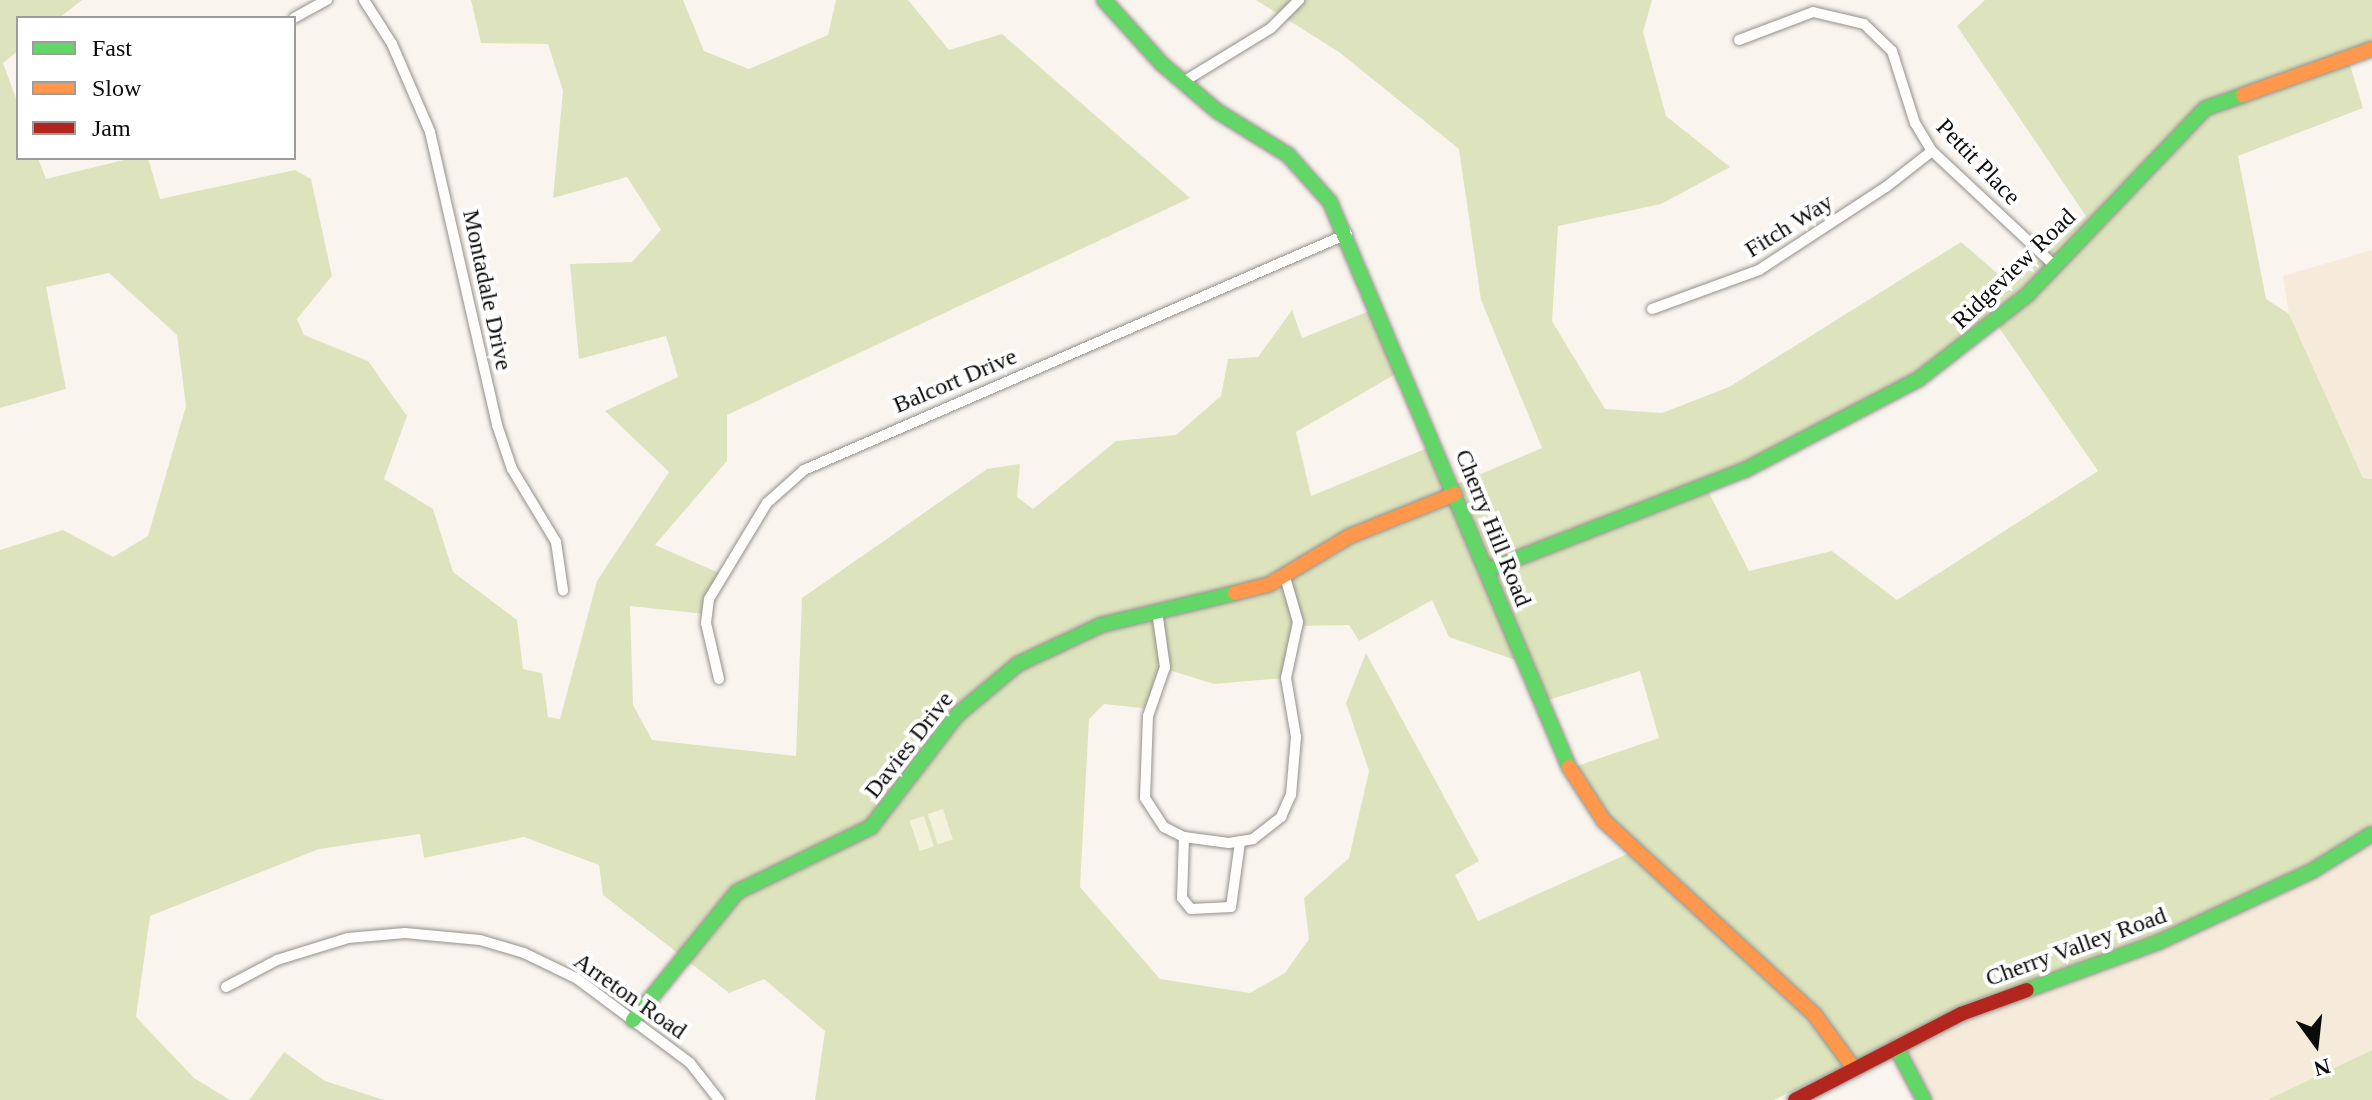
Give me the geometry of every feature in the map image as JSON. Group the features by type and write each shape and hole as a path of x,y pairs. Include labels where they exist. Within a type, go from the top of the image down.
{"street":[{"path":"296,17 327,0"},
{"name":"Montadale Drive","path":"364,0 392,44 430,132 497,425 512,469 556,542 563,590"},
{"name":"Cherry Hill Road","path":"1104,0 1183,82 1304,170 1347,234 1569,770 1589,804 1814,1014 1855,1070"},
{"path":"1183,82 1271,28 1299,0"},
{"name":"Pettit Place","path":"1739,40 1813,12 1864,24 1892,51 1915,123 1932,151 2055,266"},
{"name":"Ridgeview Road","path":"1487,570 1706,487 1784,452 1945,362 2055,266 2206,108 2372,49"},
{"name":"Fitch Way","path":"1652,309 1759,270 1881,191 1932,151"},
{"name":"Balcort Drive","path":"719,679 706,623 709,599 767,503 804,470 1347,234"},
{"name":"Davies Drive","path":"633,1020 737,892 763,875 848,842 871,827 937,738 998,678 1072,635 1157,611 1228,599 1285,577 1356,533 1455,494"},
{"path":"1157,611 1165,667 1148,716 1142,786 1155,817 1184,837 1240,842 1272,827 1291,795 1296,737 1286,678 1298,622 1285,577"},
{"name":"Cherry Valley Road","path":"1795,1100 1968,1011 2159,942 2312,871 2372,834"},
{"path":"1184,837 1182,898 1191,909 1231,907 1240,842"},
{"name":"Arreton Road","path":"226,987 277,960 326,943 377,934 428,933 480,940 551,965 690,1063 719,1100"},
{"path":"1896,1047 1924,1100"}],"shaded area":[{"path":"2372,250 2372,479 2363,478 2289,314 2283,276"},
{"path":"2372,833 2372,1050 2270,1100 1921,1100 1890,1045"}],"green space":[{"path":"0,0 82,0 62,16 16,16 16,53 3,63 16,99 16,160 39,160 46,179 124,160 149,160 160,199 295,170 311,179 332,276 297,319 304,335 368,361 407,416 384,479 433,509 453,572 517,620 523,669 542,673 548,717 560,719 597,581 669,472 605,411 678,377 666,336 579,359 570,264 632,262 661,230 627,177 553,198 563,91 548,44 481,43 471,0 683,0 704,51 749,69 828,35 836,0 908,0 949,50 1002,34 1190,198 727,415 727,461 655,545 724,575 705,614 630,606 633,705 652,740 796,756 802,598 987,469 1020,464 1017,497 1033,509 1116,441 1176,435 1221,396 1228,359 1258,357 1292,310 1302,338 1374,309 1399,372 1296,432 1311,496 1430,447 1448,488 1542,448 1481,300 1459,149 1339,52 1256,0 1652,0 1643,32 1666,116 1730,167 1661,204 1558,226 1552,321 1605,409 1662,413 1729,387 1961,242 2012,286 2086,216 1957,26 1985,0 2372,0 2372,43 2346,52 2363,108 2238,156 2266,299 2289,314 2363,478 2372,479 2372,833 2234,910 1890,1045 1774,1100 815,1100 825,1031 764,979 729,993 603,895 599,865 524,837 424,858 420,834 319,849 150,916 136,1017 194,1078 230,1100 0,1100 0,550 63,530 113,557 148,536 186,406 177,335 109,273 46,287 66,389 0,408","holes":["1993,319 2098,471 1897,600 1832,551 1749,571 1707,489 1871,408","1432,600 1449,637 1521,662 1536,704 1640,671 1659,738 1568,769 1634,851 1478,921 1455,875 1479,861 1366,653 1346,703 1369,771 1349,858 1304,898 1309,939 1285,973 1250,993 1160,979 1080,887 1089,719 1104,704 1151,709 1166,669 1214,684 1285,678 1299,626 1349,625 1359,641"]},
{"path":"943,809 953,839 938,844 928,814"},
{"path":"924,816 934,846 920,851 910,821"},
{"path":"2372,1050 2372,1100 2269,1099"},
{"path":"284,1052 325,1081 384,1100 249,1100"}],"traffic: fast":[{"path":"1104,0 1162,64 1217,111 1288,155 1330,202 1569,767"},
{"path":"1487,570 1745,470 1919,379 2028,294 2206,108 2243,95"},
{"path":"633,1020 737,892 871,827 957,715 1018,664 1101,625 1235,593"},
{"path":"2027,990 2159,942 2312,871 2372,834"},
{"path":"1896,1047 1924,1100"}],"traffic: slow":[{"path":"2243,95 2372,49"},
{"path":"1235,593 1268,585 1350,536 1455,494"},
{"path":"1569,767 1604,821 1814,1014 1855,1070"}],"traffic: jam":[{"path":"1795,1100 1961,1014 2027,990"}]}
